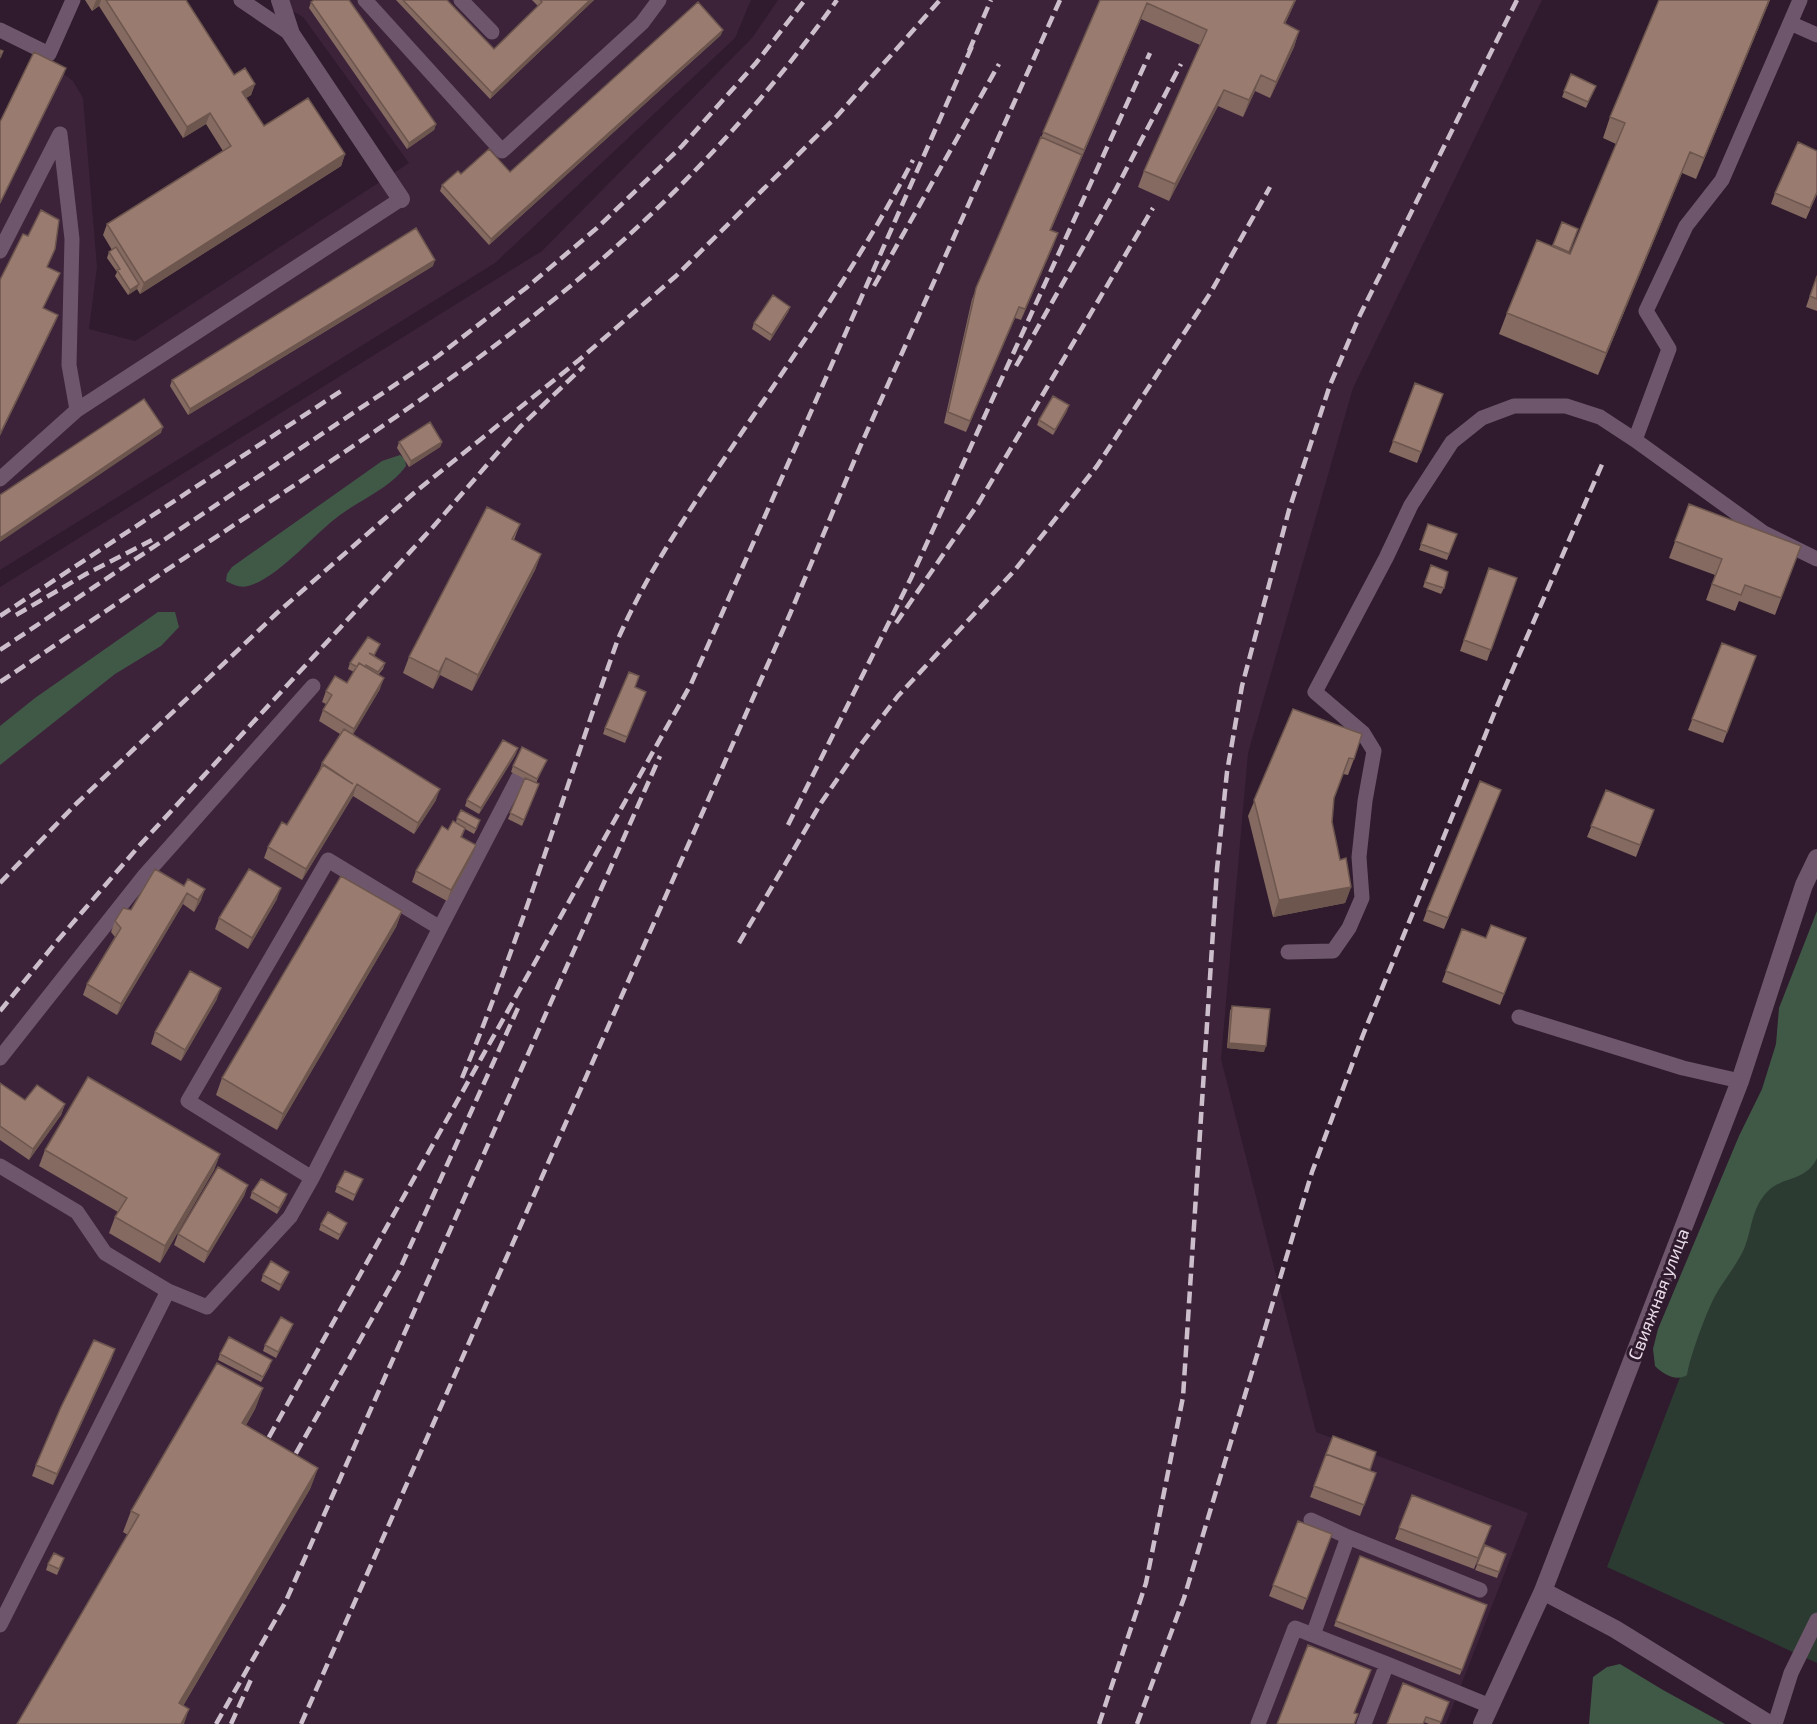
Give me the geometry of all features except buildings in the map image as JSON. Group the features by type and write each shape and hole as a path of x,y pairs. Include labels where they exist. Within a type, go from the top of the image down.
{"street":[{"path":"280,0 291,34 401,199"},
{"name":"Свияжная улица","path":"1482,1724 1543,1591 1740,1081 1804,885 1817,858"},
{"path":"1543,1591 1615,1629 1769,1724"}],"lane":[{"path":"0,30 49,54 73,0"},
{"path":"241,0 291,34"},
{"path":"365,0 502,151 642,23 659,0"},
{"path":"461,0 492,32"},
{"path":"1635,440 1669,350 1646,311 1686,226 1722,180 1800,0"},
{"path":"1790,23 1817,35"},
{"path":"0,251 60,134 72,239 69,365 77,410"},
{"path":"0,479 77,410 401,199"},
{"path":"1288,952 1333,951 1350,928 1362,898 1359,857 1365,801 1374,751 1363,733 1315,692 1386,558 1411,505 1452,442 1482,418 1514,406 1566,406 1600,417 1764,533 1817,558"},
{"path":"0,1058 145,875 313,686"},
{"path":"0,1166 77,1212 105,1253 168,1291 207,1307 290,1217 518,778"},
{"path":"312,1178 188,1101 328,860 440,928"},
{"path":"1519,1017 1683,1068 1740,1081"},
{"path":"0,1625 168,1291"},
{"path":"1311,1520 1480,1590"},
{"path":"1313,1635 1348,1537"},
{"path":"1775,1724 1791,1674 1817,1620"},
{"path":"1258,1724 1295,1628 1490,1707"},
{"path":"1364,1724 1387,1664"}],"shaded area":[{"path":"273,0 751,0 735,38 495,263 0,570 0,123 32,58 73,81 83,98 97,267 89,329 135,341 409,163 303,17"},
{"path":"778,0 1542,0 1353,388 1248,753 1221,1059 1316,1432 1528,1513 1446,1724 0,1724 0,587 542,251 752,38"}],"green space":[{"path":"400,455 405,459 406,466 392,481 340,515 271,574 245,587 226,581 227,574 232,567 382,461"},
{"path":"158,612 175,612 179,627 161,646 115,674 0,765 0,726 35,698"},
{"path":"1817,911 1817,1158 1812,1166 1800,1175 1772,1187 1761,1200 1757,1206 1744,1249 1707,1313 1687,1375 1678,1378 1670,1376 1655,1366 1653,1349 1658,1329 1739,1136 1762,1089 1776,1044 1779,1008"},
{"path":"1817,1021 1817,1663 1607,1567"},
{"path":"1620,1664 1725,1724 1589,1724 1593,1677 1607,1667"}],"railway":[{"path":"0,650 438,356 526,288 597,228 682,146 756,63 805,0"},
{"path":"0,682 392,419 476,360 557,297 634,230 707,158 775,81 837,0"},
{"path":"0,883 76,804 277,613 414,493 579,360 676,276 837,116 940,0"},
{"path":"969,51 991,0"},
{"path":"301,1724 790,614 860,447 1060,0"},
{"path":"1099,1724 1146,1583 1183,1397 1217,869 1227,772 1242,686 1289,510 1330,385 1360,315 1517,0"},
{"path":"260,1453 691,684 973,44"},
{"path":"788,825 911,578 1150,53"},
{"path":"874,286 999,64"},
{"path":"1016,366 1116,189 1181,64"},
{"path":"462,1078 504,970 618,639 631,611 678,529 855,262 913,160"},
{"path":"739,943 821,803 862,743 898,696 1015,570 1097,466 1211,292 1270,187"},
{"path":"896,623 978,504 1153,208"},
{"path":"0,1011 139,846 433,527 520,427 584,366"},
{"path":"0,616 341,391"},
{"path":"1137,1724 1184,1598 1312,1172 1363,1035 1500,699 1603,462"},
{"path":"16,615 86,574 152,540"},
{"path":"216,1724 285,1603 660,756"},
{"path":"287,1469 399,1271 518,1008"},
{"path":"231,1724 253,1675"}]}
